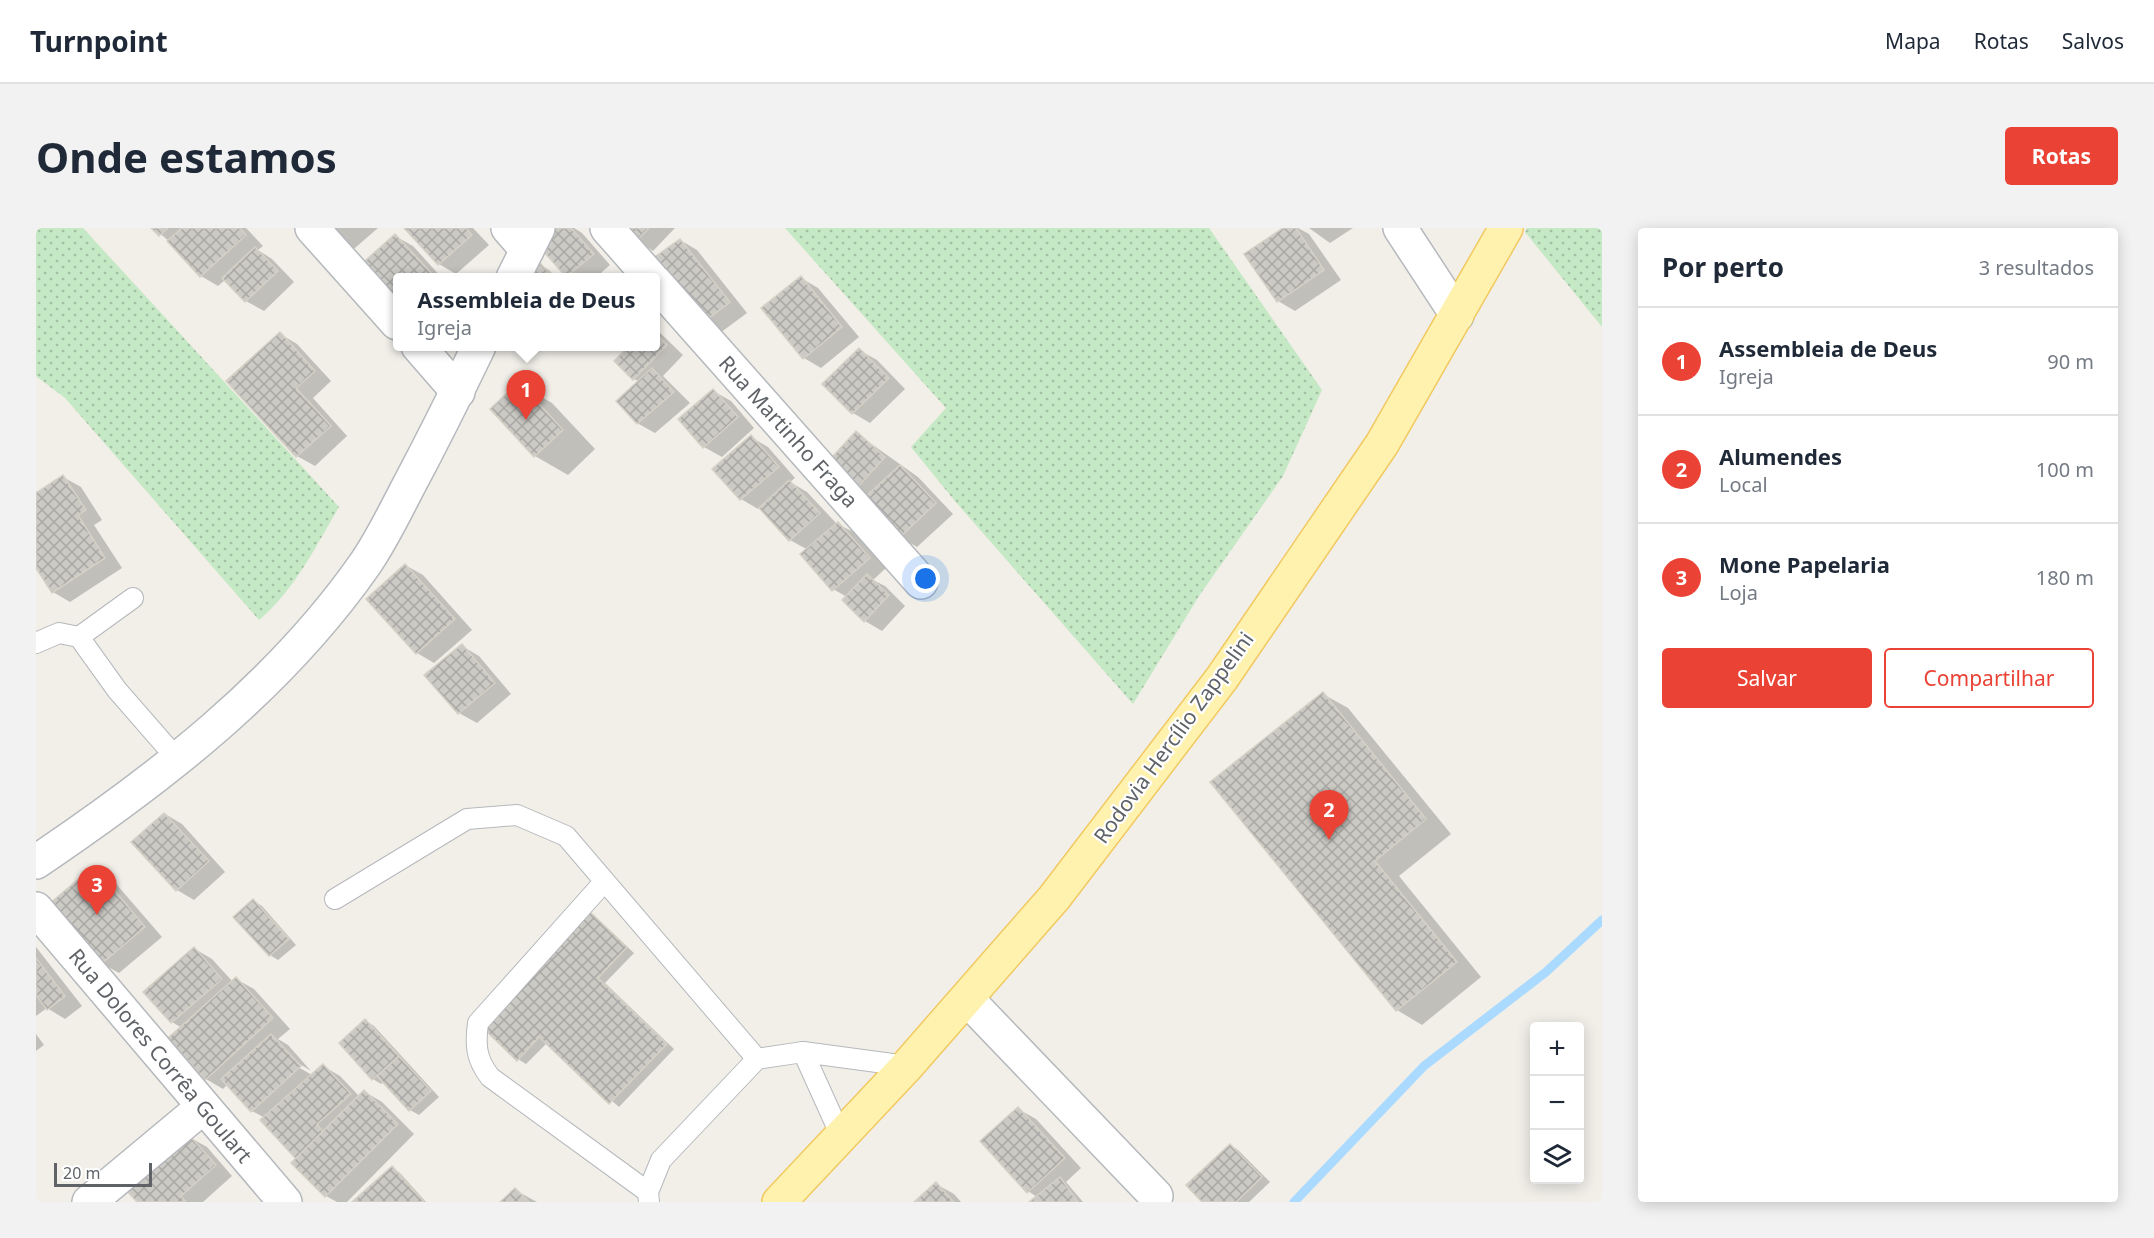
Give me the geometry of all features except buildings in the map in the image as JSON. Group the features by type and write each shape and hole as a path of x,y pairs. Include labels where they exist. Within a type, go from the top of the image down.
{"main road":[{"name":"Rodovia Hercílio Zappelini","path":"779,1202 907,1066 1054,898 1222,678 1382,444 1506,228"}],"street":[{"path":"312,228 393,319"},
{"path":"607,228 647,273"},
{"path":"1400,228 1456,315"},
{"name":"Rua Martinho Fraga","path":"660,288 921,582"},
{"path":"422,351 458,392"},
{"path":"36,862 178,760 259,687 330,610 366,562 458,392 477,351"},
{"name":"Rua Dolores Corrêa Goulart","path":"36,909 285,1202"},
{"path":"967,999 1156,1196"},
{"path":"89,1202 203,1107"}],"lane":[{"path":"79,637 133,598"},
{"path":"36,643 59,633 79,637 117,690 178,760"},
{"path":"335,899 467,819 517,815 566,836 757,1059"},
{"path":"604,882 478,1023 476,1043 479,1063 490,1077 649,1197 661,1160 757,1059 803,1052 907,1066"},
{"path":"803,1052 841,1136"}],"green space":[{"path":"36,228 83,228 339,507 294,582 259,620 65,398 36,376"},
{"path":"785,228 1209,228 1322,390 1283,476 1199,596 1133,704 954,500 911,447 946,408"},
{"path":"1527,228 1602,228 1602,327 1525,232"}],"waterway":[{"path":"1294,1202 1424,1066 1546,972 1602,920"}],"place":[{"name":"Assembleia de Deus","path":"526,420"},
{"name":"Alumendes","path":"1329,840"},
{"name":"Mone Papelaria","path":"97,915"}]}
